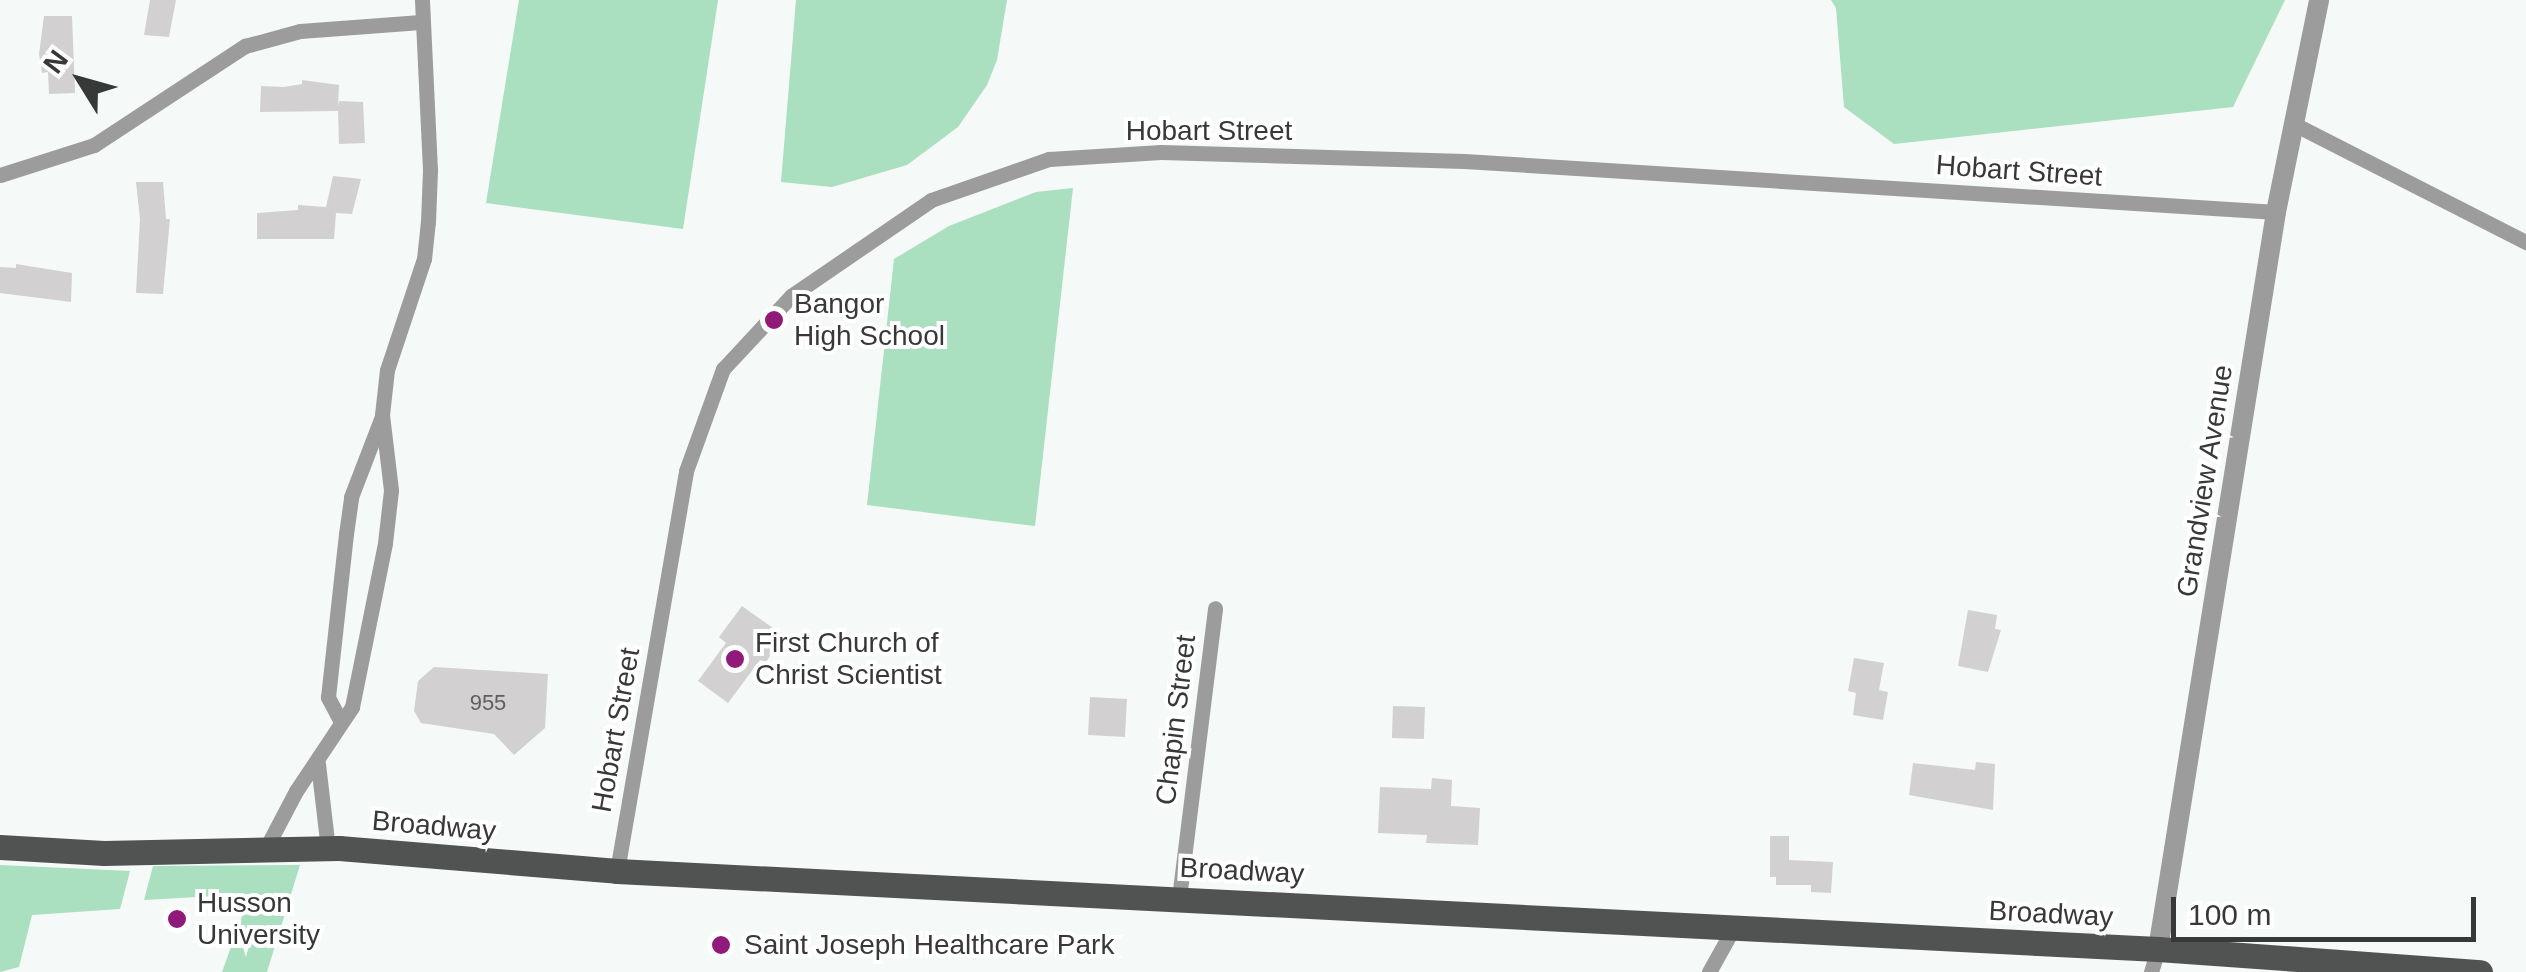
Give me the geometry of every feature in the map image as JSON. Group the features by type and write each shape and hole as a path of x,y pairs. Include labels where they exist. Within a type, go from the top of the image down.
{"main road":[{"name":"Broadway","path":"0,848 104,854 328,848 617,871 1734,927 2155,961 2480,972"}],"street":[{"path":"340,720 328,697 348,516 382,415 391,350 424,259 430,170 420,22 422,0"},
{"name":"Grandview Avenue","path":"2155,961 2276,212 2320,0"},
{"path":"0,175 94,145 244,46 300,31 420,22"},
{"path":"2292,123 2526,242"},
{"name":"Hobart Street","path":"617,871 686,471 723,369 791,296 931,200 1049,160 1161,152 1483,162 2276,212"},
{"path":"265,850 296,792 352,707 386,543 391,490 382,415"},
{"name":"Chapin Street","path":"1180,898 1214,608"},
{"path":"318,764 328,848"},
{"path":"1710,972 1734,927"}],"green space":[{"path":"519,0 718,0 683,229 486,203"},
{"path":"796,0 1007,0 997,60 987,85 958,127 907,165 832,187 781,182"},
{"path":"1831,0 2285,0 2233,107 1894,144 1844,107 1836,8"},
{"path":"1073,188 1035,526 867,505 894,259 949,226 1036,192"},
{"path":"0,865 130,871 120,909 32,915 19,967 0,972"},
{"path":"300,865 267,972 222,972 250,894 144,900 153,866"}],"building":[{"path":"150,0 176,0 169,37 144,35"},
{"path":"44,16 72,16 75,93 49,94 48,72 42,73 39,54"},
{"path":"302,80 339,85 338,107 339,101 363,102 365,143 339,144 338,111 260,112 261,86 284,87 302,84"},
{"path":"333,176 361,179 352,214 336,213 334,239 257,239 257,213 298,210 298,205 326,207"},
{"path":"136,182 163,182 166,219 170,219 163,294 136,293 140,219"},
{"path":"16,264 72,273 71,302 0,293 0,267 16,268"},
{"path":"742,606 784,636 766,662 760,660 728,703 698,681 726,643 719,637"},
{"path":"1968,610 1997,615 1995,629 2001,630 1988,672 1958,666"},
{"path":"1854,658 1884,663 1879,690 1888,692 1883,720 1853,715 1856,693 1848,691"},
{"path":"434,667 548,674 545,728 514,755 494,734 421,723 414,711 418,681"},
{"path":"1090,697 1127,699 1125,737 1088,735"},
{"path":"1393,706 1425,707 1424,739 1392,738"},
{"path":"1976,762 1995,764 1993,810 1909,795 1913,763 1975,770"},
{"path":"1432,778 1452,780 1451,806 1480,808 1478,845 1426,843 1427,835 1378,833 1380,787 1431,789"},
{"path":"1770,836 1789,836 1789,860 1833,862 1831,893 1811,892 1811,885 1776,885 1776,877 1770,877"}],"place":[{"name":"Bangor High School","path":"774,320"},
{"name":"First Church of Christ Scientist","path":"735,659"},
{"name":"Husson University","path":"177,919"},
{"name":"Saint Joseph Healthcare Park","path":"721,945"}]}
